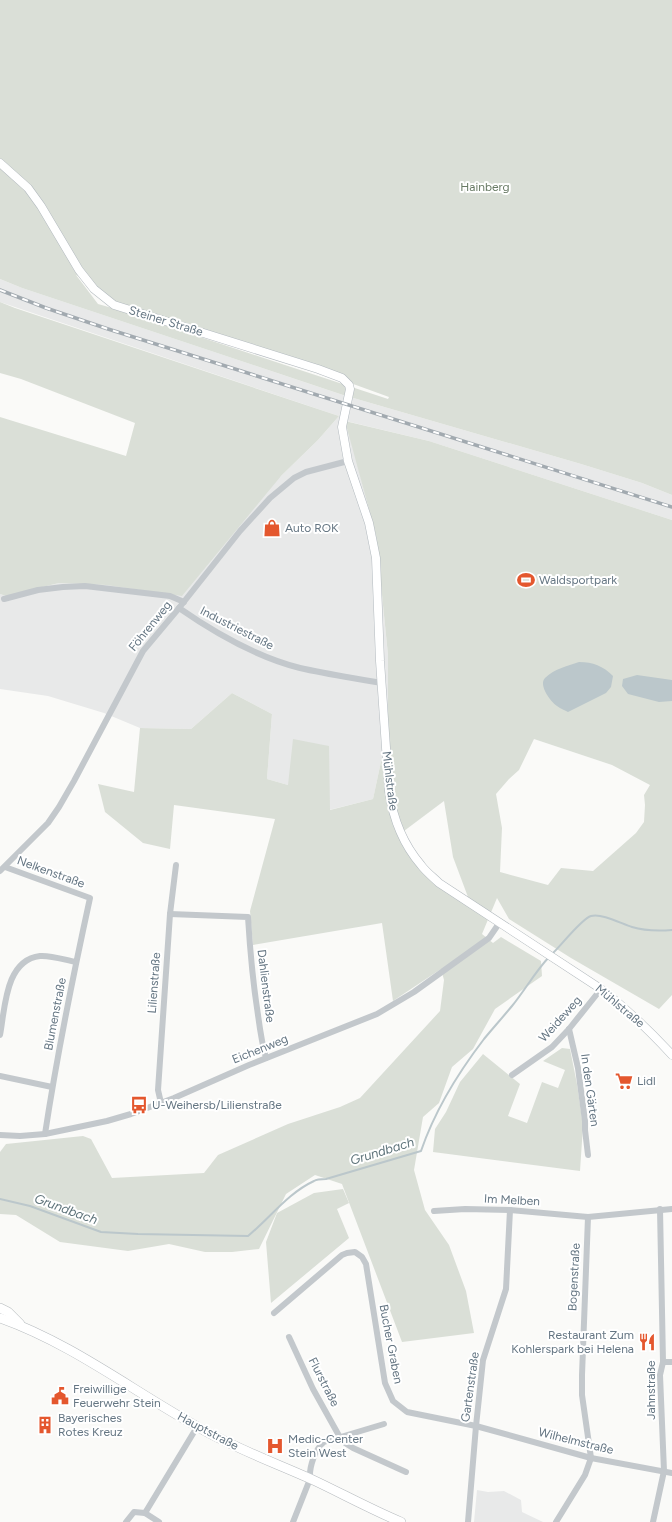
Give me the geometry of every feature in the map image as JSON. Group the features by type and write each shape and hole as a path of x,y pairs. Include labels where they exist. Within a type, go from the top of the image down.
{"main road":[{"path":"0,1308 8,1312 23,1326"},
{"name":"Hauptstraße","path":"0,1318 23,1326 63,1347 223,1441 310,1478 401,1522"}],"street":[{"name":"Steiner Straße","path":"0,163 28,188 41,206 78,270 94,289 114,305 318,369 342,378 349,385 350,394 342,427"},
{"name":"Mühlstraße","path":"342,427 348,461 368,523 376,558 381,683 389,791 397,824 411,851 422,866 439,883 559,960 601,989 637,1019 672,1055"},
{"name":"Föhrenweg","path":"2,869 48,823 59,807 101,730 132,668 143,651 240,531 270,498 294,478 306,472 348,461"},
{"path":"4,599 38,590 86,586 170,596 184,602"},
{"name":"Industriestraße","path":"179,608 205,626 259,654 299,668 381,683"},
{"name":"Lilienstraße","path":"161,1103 158,1090 170,914 176,865"},
{"name":"Nelkenstraße","path":"2,869 90,898"},
{"name":"Blumenstraße","path":"45,1134 52,1087 90,898"},
{"name":"Dahlienstraße","path":"170,914 248,917 250,952 263,1049 266,1058"},
{"name":"Eichenweg","path":"0,1135 45,1134 107,1121 161,1103 266,1058 377,1014 394,1006 489,938 500,922"},
{"path":"0,1035 11,980 20,965 28,960 40,956 76,962"},
{"name":"Weideweg","path":"512,1075 552,1047 569,1029 601,989"},
{"name":"In den Gärten","path":"569,1029 578,1068 588,1154"},
{"path":"0,1076 52,1087"},
{"name":"Im Melben","path":"434,1211 510,1210 588,1217 672,1209"},
{"name":"Gartenstraße","path":"468,1522 483,1360 506,1289 510,1210"},
{"name":"Jahnstraße","path":"653,1522 664,1472 660,1375 663,1362 660,1210"},
{"name":"Bogenstraße","path":"588,1217 582,1396 591,1458"},
{"name":"Bucher Graben","path":"274,1313 342,1255 352,1252 359,1254 366,1264 385,1383 393,1401 407,1412 476,1426"},
{"name":"Flurstraße","path":"289,1337 313,1389 340,1437"},
{"path":"663,1362 672,1362"},
{"path":"293,1522 310,1478 309,1471 319,1446 324,1442 384,1424"},
{"name":"Wilhelmstraße","path":"476,1426 591,1458 672,1473"},
{"path":"145,1513 197,1427"},
{"path":"340,1437 344,1443 352,1448 406,1472"},
{"path":"556,1522 584,1475 591,1458"},
{"path":"126,1522 134,1512 145,1513 159,1522"}],"shaded area":[{"path":"0,279 22,288 343,395 642,483 672,495 672,520 429,441 346,421 376,535 388,655 388,729 373,799 329,810 288,785 267,779 272,714 232,693 191,729 140,728 104,713 48,696 0,689 0,594 6,596 59,583 106,585 281,476 318,440 339,416 0,302"},
{"path":"579,662 602,667 613,676 611,687 606,693 568,712 554,704 544,689 543,681 557,670"},
{"path":"637,675 672,680 672,701 659,702 628,694 622,686 623,679"},
{"path":"477,1490 488,1492 504,1491 521,1500 522,1512 543,1522 474,1522"}],"green space":[{"name":"Hainberg","path":"0,0 672,0 672,495 642,483 581,464 343,395 22,288 0,279","holes":["76,275 91,282 97,294 112,308 98,304","155,322 312,369 389,397 388,399"]},
{"path":"0,302 339,416 318,440 281,476 182,596 106,585 59,583 6,596 0,594 0,417 126,456 135,423 21,379 0,373"},
{"path":"345,421 429,441 672,520 672,995 659,1009 571,958 509,919 497,898 482,934 493,943 501,937 541,961 542,976 495,1009 473,1049 452,1067 439,1103 423,1117 414,1170 425,1210 449,1245 466,1291 474,1333 402,1342 342,1184 315,1175 286,1194 259,1249 232,1252 205,1252 169,1244 128,1251 60,1242 16,1215 0,1214 0,1152 6,1144 83,1136 91,1139 112,1178 204,1173 218,1155 288,1124 340,1107 360,1098 440,1011 444,980 441,969 393,1001 382,923 253,945 250,911 275,819 174,805 170,849 143,843 105,812 98,784 134,792 140,728 191,729 232,693 272,714 267,779 288,785 293,739 329,746 330,810 373,799 388,729 388,655 376,535","holes":["534,739 612,765 650,785 644,795 644,822 636,833 593,871 561,868 548,885 500,872 502,828 496,794 519,770","444,801 453,857 468,897 439,881 400,834"]},
{"path":"562,1048 570,1049 577,1084 583,1126 580,1171 433,1152 435,1129 446,1112 460,1082 483,1054 520,1084 508,1116 527,1123 542,1082 558,1088 565,1070 543,1061"},
{"path":"343,1189 349,1203 337,1209 349,1238 271,1303 266,1242 277,1213 314,1193"}],"waterway":[{"name":"Grundbach","path":"552,954 582,922 591,916 596,915 606,917 632,927 642,929 657,931 672,930"},
{"name":"Grundbach","path":"0,1199 30,1206 101,1232 248,1236 287,1199 315,1180 326,1179 421,1151 440,1107 465,1065 549,957"}],"railway":[{"path":"0,290 46,308 108,329 672,507"}],"place":[{"name":"Auto ROK","path":"272,528"},
{"name":"Waldsportpark","path":"526,580"},
{"name":"Lidl","path":"624,1081"},
{"name":"U-Weihersb/Lilienstraße","path":"139,1105"},
{"name":"Restaurant Zum Kohlerspark bei Helena","path":"647,1342"},
{"name":"Freiwillige Feuerwehr Stein","path":"60,1396"},
{"name":"Bayerisches Rotes Kreuz","path":"45,1425"},
{"name":"Medic-Center Stein West","path":"275,1446"}]}
